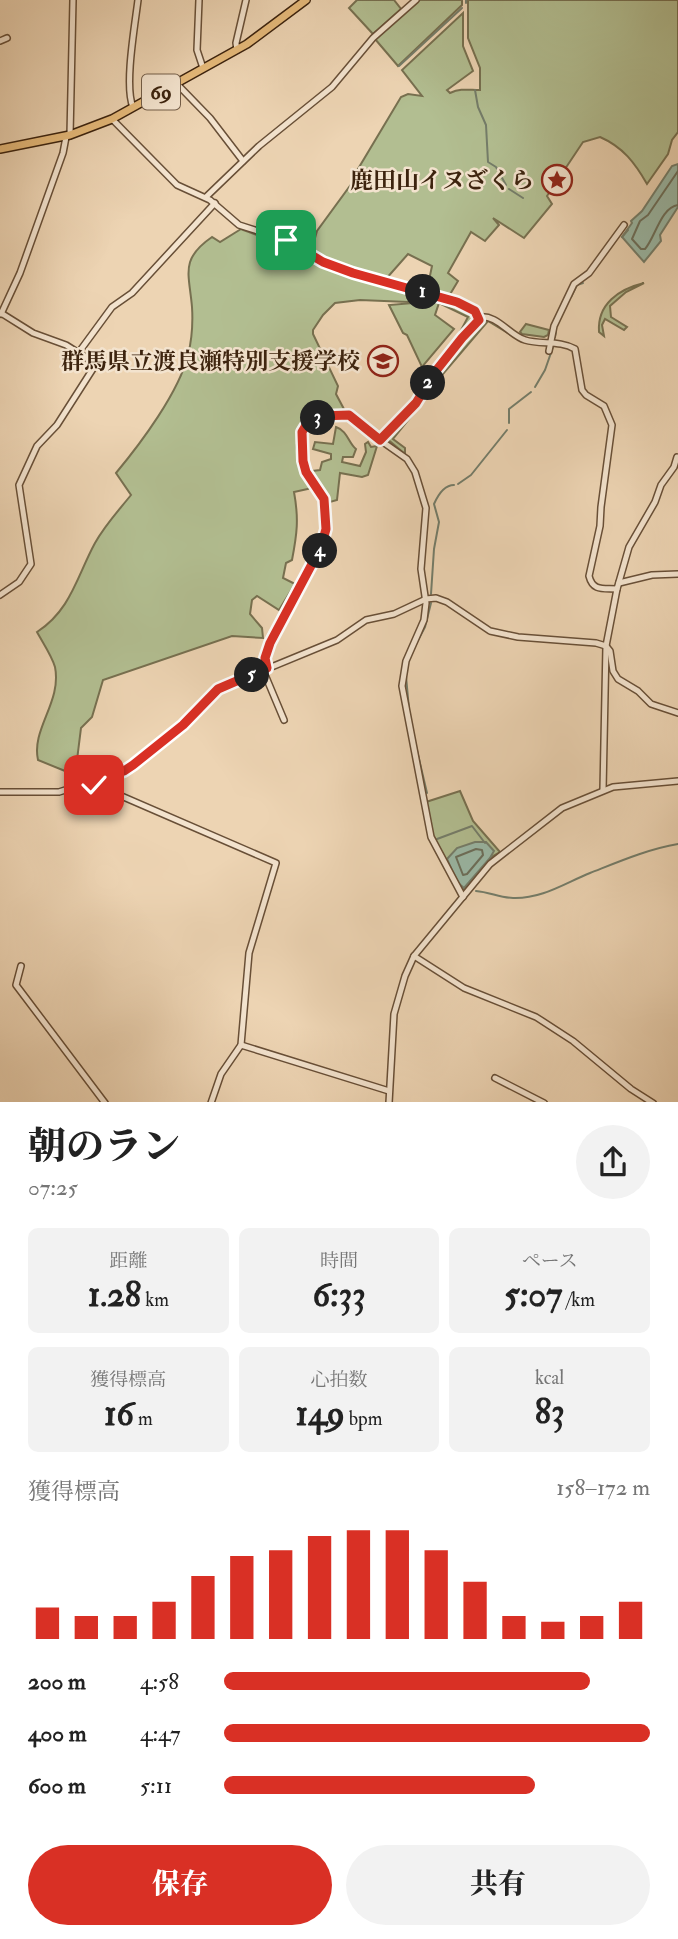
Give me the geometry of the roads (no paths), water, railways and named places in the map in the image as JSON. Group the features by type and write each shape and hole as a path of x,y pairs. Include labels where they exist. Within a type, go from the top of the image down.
{"main road":[{"name":"69","path":"0,149 68,136 112,119 237,50 306,0"}],"street":[{"path":"0,595 19,582 31,564 19,485 37,446 57,425 96,364 79,352 44,335 33,333 0,314 20,273 68,136 73,0"},
{"path":"133,107 130,101 130,76 138,0"},
{"path":"200,0 197,50 203,68"},
{"path":"237,50 236,43 247,0"},
{"path":"206,197 243,161 330,89 373,38 416,0"},
{"path":"177,83 210,118 243,161"},
{"path":"112,119 118,128 159,164 180,187 206,197 239,225 286,240 329,264 365,277 457,302 472,309 479,317"},
{"path":"79,352 112,307 157,267 215,203"},
{"path":"549,351 554,326 574,284 589,273 624,225"},
{"path":"479,317 488,316 523,339 575,349 582,390 604,407 611,421 612,433 600,507 600,526 589,576 593,586 598,589 618,586 652,575 678,574"},
{"path":"380,440 416,403 431,378 479,321 479,317"},
{"path":"284,720 265,669 265,658 270,643 321,547 326,529 324,499 306,472 301,443 304,429 324,415 349,415 410,462 425,503 421,576 426,599 424,620 406,660 402,686 431,837 463,897"},
{"path":"603,790 606,646 618,586 629,547 677,457"},
{"path":"0,792 59,793 124,771 183,725 218,689 337,640 366,620 394,614 426,599 436,598 447,602 490,631 518,637 606,646 618,679 638,691 651,704 678,713"},
{"path":"388,1102 397,1000 414,956 495,859 553,814 603,790 626,784 678,781"},
{"path":"89,782 276,863 249,953 241,1045 220,1074 211,1102"},
{"path":"414,956 464,988 536,1017 576,1044 631,1089 653,1102"},
{"path":"21,966 16,985 105,1102"},
{"path":"241,1045 389,1091"},
{"path":"495,1078 544,1102"}],"water":[{"path":"678,164 678,207 660,235 661,241 644,262 622,237 672,166"},
{"path":"475,842 486,842 494,851 464,888 457,882 447,859 457,848"}],"waterway":[{"path":"399,66 462,8"},
{"path":"475,90 478,107 486,125 488,162 496,167 506,185"},
{"path":"509,189 523,198"},
{"path":"622,237 628,230"},
{"path":"571,297 577,285 583,283"},
{"path":"555,337 556,331"},
{"path":"535,387 545,370 553,347"},
{"path":"509,423 509,409 531,392"},
{"path":"458,484 471,475 507,430"},
{"path":"431,594 439,522 434,504 444,489 454,485"},
{"path":"416,644 425,627 431,603"},
{"path":"406,676 409,709"},
{"path":"415,742 427,793"},
{"path":"437,839 472,826 485,843"},
{"path":"476,891 508,898 534,896 633,856 678,844"}],"place":[{"name":"鹿田山イヌざくら","path":"557,180"},
{"name":"群馬県立渡良瀬特別支援学校","path":"383,361"}]}
